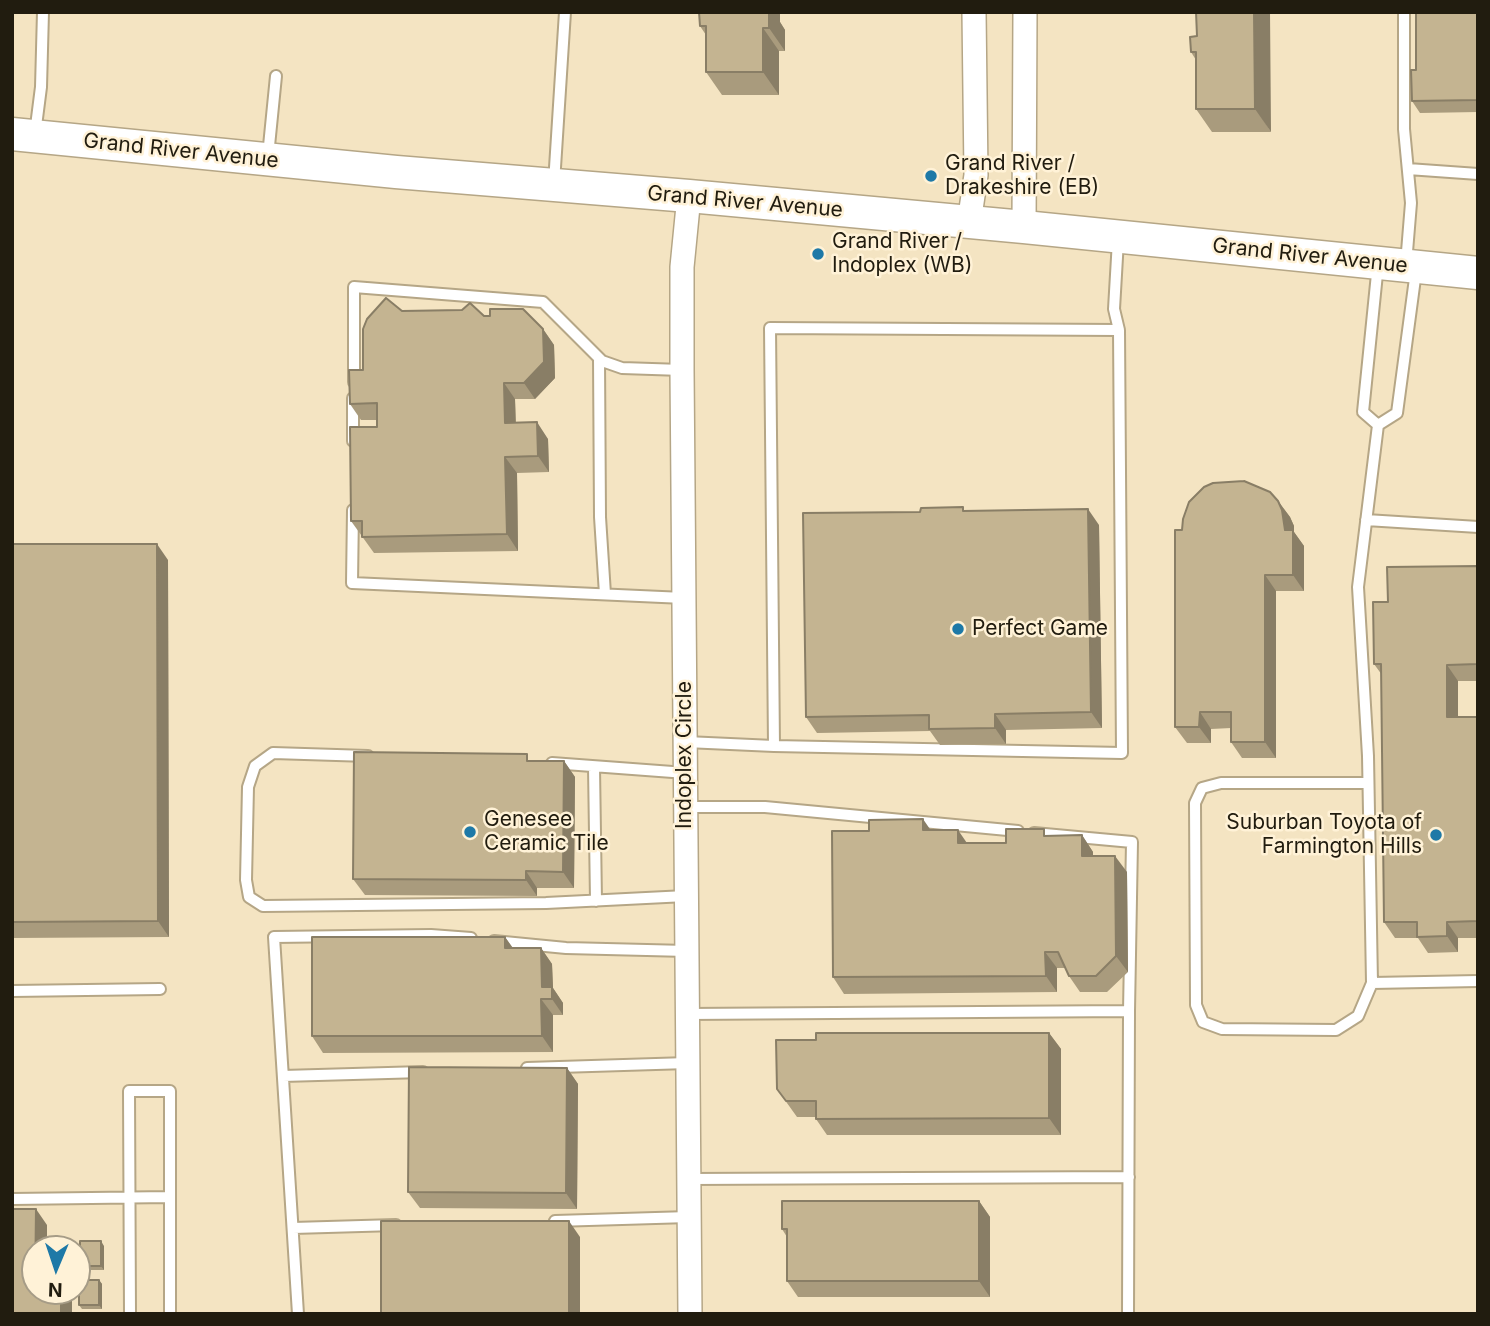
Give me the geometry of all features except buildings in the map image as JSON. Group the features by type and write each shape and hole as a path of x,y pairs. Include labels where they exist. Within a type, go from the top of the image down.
{"main road":[{"name":"Grand River Avenue","path":"23,135 554,186 1024,227 1478,273"}],"street":[{"path":"969,223 976,175 974,12"},
{"path":"1024,227 1025,12"},
{"name":"Indoplex Circle","path":"688,196 682,267 682,370 690,1314"}],"lane":[{"path":"23,135 41,87 43,12"},
{"path":"554,186 565,12"},
{"path":"1378,425 1363,412 1400,266 1411,203 1404,129 1404,12"},
{"path":"268,159 276,76"},
{"path":"1408,169 1478,174"},
{"path":"686,742 1122,753 1119,330 1114,309 1118,237"},
{"path":"1378,425 1397,413 1400,266"},
{"path":"353,446 354,287 543,302 599,358 622,368 682,370"},
{"path":"774,746 770,328 1119,330"},
{"path":"599,358 600,517 605,594"},
{"path":"1368,783 1221,783 1202,788 1195,803 1196,1004 1203,1022 1222,1030 1336,1030 1358,1016 1372,983 1368,783 1358,587 1378,425"},
{"path":"353,501 352,583 684,598"},
{"path":"1366,520 1478,527"},
{"path":"376,756 272,753 255,766 248,787 246,880 249,897 264,906 596,901 686,896"},
{"path":"536,761 685,773"},
{"path":"594,766 596,901"},
{"path":"686,807 765,807 1132,842 1128,1314"},
{"path":"298,1314 274,937 431,935 566,948 687,951"},
{"path":"1372,983 1478,981"},
{"path":"12,991 160,989"},
{"path":"688,1014 1129,1011"},
{"path":"521,1068 688,1063"},
{"path":"283,1076 437,1071"},
{"path":"130,1314 129,1091 170,1091 170,1314"},
{"path":"689,1179 1129,1177"},
{"path":"12,1199 170,1198"},
{"path":"539,1222 689,1217"},
{"path":"293,1228 402,1225"}],"place":[{"name":"Grand River / Drakeshire (EB)","path":"931,176"},
{"name":"Grand River / Indoplex (WB)","path":"818,254"},
{"name":"Perfect Game","path":"958,629"},
{"name":"Genesee Ceramic Tile","path":"470,832"},
{"name":"Suburban Toyota of Farmington Hills","path":"1436,835"}]}
